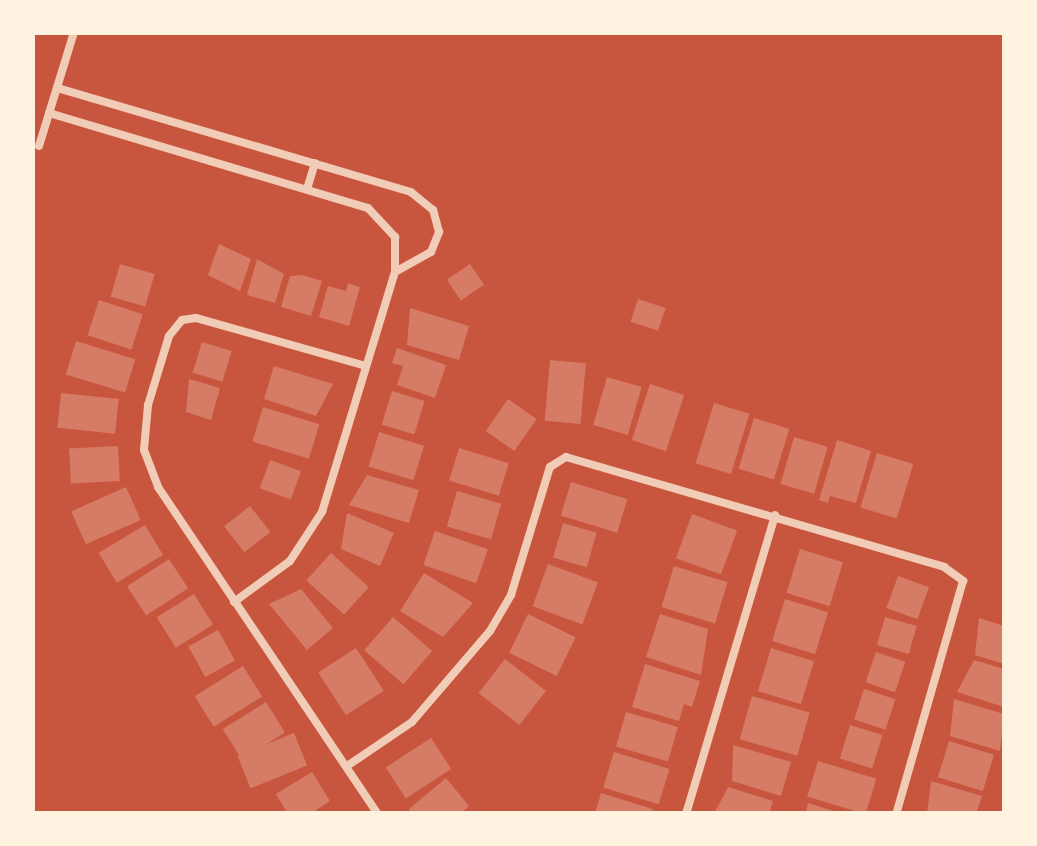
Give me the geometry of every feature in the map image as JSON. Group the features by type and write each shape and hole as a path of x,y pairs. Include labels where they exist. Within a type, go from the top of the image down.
{"street":[{"path":"39,146 74,32"},
{"path":"57,88 411,192 432,210 439,232 431,252 395,272"},
{"path":"49,113 307,189 384,220 395,237 395,272 330,489 308,537 290,561 234,602"},
{"path":"307,189 315,163"},
{"path":"366,366 196,318 182,320 168,336 148,405 144,450 158,487 378,814"},
{"path":"347,766 412,722 490,631 511,595 550,467 566,458 775,515 944,567 963,581 896,814"},
{"path":"686,814 775,515"}],"building":[{"path":"219,244 251,259 240,291 208,275"},
{"path":"257,259 284,274 275,303 247,295"},
{"path":"120,264 155,274 145,307 111,297"},
{"path":"470,264 484,285 461,300 447,280"},
{"path":"290,276 322,281 311,316 281,307"},
{"path":"348,283 360,287 349,326 319,317 328,286 346,291"},
{"path":"638,299 666,308 658,331 631,322"},
{"path":"99,300 143,314 131,349 88,335"},
{"path":"410,308 469,326 459,360 407,345"},
{"path":"76,341 135,359 125,393 66,374"},
{"path":"202,342 232,351 222,382 193,373"},
{"path":"397,348 446,365 435,398 397,385 403,366 392,363"},
{"path":"550,360 586,363 581,424 545,421"},
{"path":"274,366 333,384 316,416 264,399"},
{"path":"607,377 642,387 628,435 593,425"},
{"path":"189,379 220,388 211,420 186,412"},
{"path":"650,384 684,395 666,451 632,440"},
{"path":"392,391 425,401 414,434 382,424"},
{"path":"61,393 119,399 115,434 57,428"},
{"path":"508,399 537,419 514,451 486,431"},
{"path":"714,403 749,414 731,474 696,463"},
{"path":"263,407 319,424 309,459 252,441"},
{"path":"754,418 789,429 774,480 739,469"},
{"path":"379,432 424,446 413,480 368,466"},
{"path":"794,437 828,447 814,494 780,484"},
{"path":"837,440 871,451 856,503 830,496 828,503 819,500"},
{"path":"118,446 120,481 71,484 69,449"},
{"path":"459,448 509,463 499,496 449,481"},
{"path":"877,453 913,464 897,519 860,508"},
{"path":"270,460 301,471 291,499 260,488"},
{"path":"367,475 419,490 409,523 349,505"},
{"path":"571,482 627,499 617,533 561,515"},
{"path":"126,487 141,520 86,544 71,511"},
{"path":"457,491 501,504 491,539 447,527"},
{"path":"250,506 270,532 244,552 224,526"},
{"path":"347,513 394,533 380,566 341,549"},
{"path":"692,514 737,530 721,575 676,558"},
{"path":"563,523 597,533 587,567 553,558"},
{"path":"145,525 163,555 117,583 99,553"},
{"path":"435,531 488,549 476,583 423,565"},
{"path":"800,549 843,562 830,606 787,593"},
{"path":"331,553 369,587 344,615 306,580"},
{"path":"169,559 188,588 146,616 127,586"},
{"path":"548,564 598,582 582,624 533,606"},
{"path":"674,566 728,582 715,623 661,607"},
{"path":"424,573 473,603 443,637 400,611"},
{"path":"898,576 929,587 917,619 886,608"},
{"path":"301,589 333,628 307,650 269,604"},
{"path":"194,594 213,625 176,648 157,617"},
{"path":"785,599 828,612 815,654 772,641"},
{"path":"528,614 576,637 557,676 509,653"},
{"path":"660,614 708,629 701,675 646,657"},
{"path":"393,617 432,651 403,684 364,650"},
{"path":"885,617 917,626 909,654 877,645"},
{"path":"979,618 1004,626 1004,664 975,655"},
{"path":"218,630 235,661 205,677 188,646"},
{"path":"356,648 384,691 346,715 318,673"},
{"path":"771,648 814,661 801,704 758,691"},
{"path":"876,652 905,662 895,692 866,682"},
{"path":"505,659 546,691 520,725 479,693"},
{"path":"974,660 1004,669 1004,707 957,692"},
{"path":"645,664 700,681 692,707 684,704 679,721 632,707"},
{"path":"243,666 262,697 214,727 195,696"},
{"path":"864,689 895,699 885,730 854,719"},
{"path":"752,696 810,713 797,756 740,739"},
{"path":"954,699 1004,714 1000,751 950,736"},
{"path":"266,702 285,733 242,760 223,729"},
{"path":"626,712 678,727 668,761 616,747"},
{"path":"850,725 883,735 872,768 840,758"},
{"path":"294,733 307,765 251,788 237,756"},
{"path":"431,738 451,769 406,798 386,767"},
{"path":"949,741 994,755 983,791 938,777"},
{"path":"733,745 791,762 781,796 732,781"},
{"path":"614,752 669,769 659,804 603,787"},
{"path":"818,761 876,779 866,814 807,796"},
{"path":"312,772 330,801 310,814 288,814 276,794"},
{"path":"446,778 469,806 460,814 413,814 409,809"},
{"path":"931,781 982,796 976,814 927,814"},
{"path":"728,787 773,801 769,814 714,814"},
{"path":"601,793 653,809 652,814 595,814"},
{"path":"808,803 840,813 805,814"}]}
